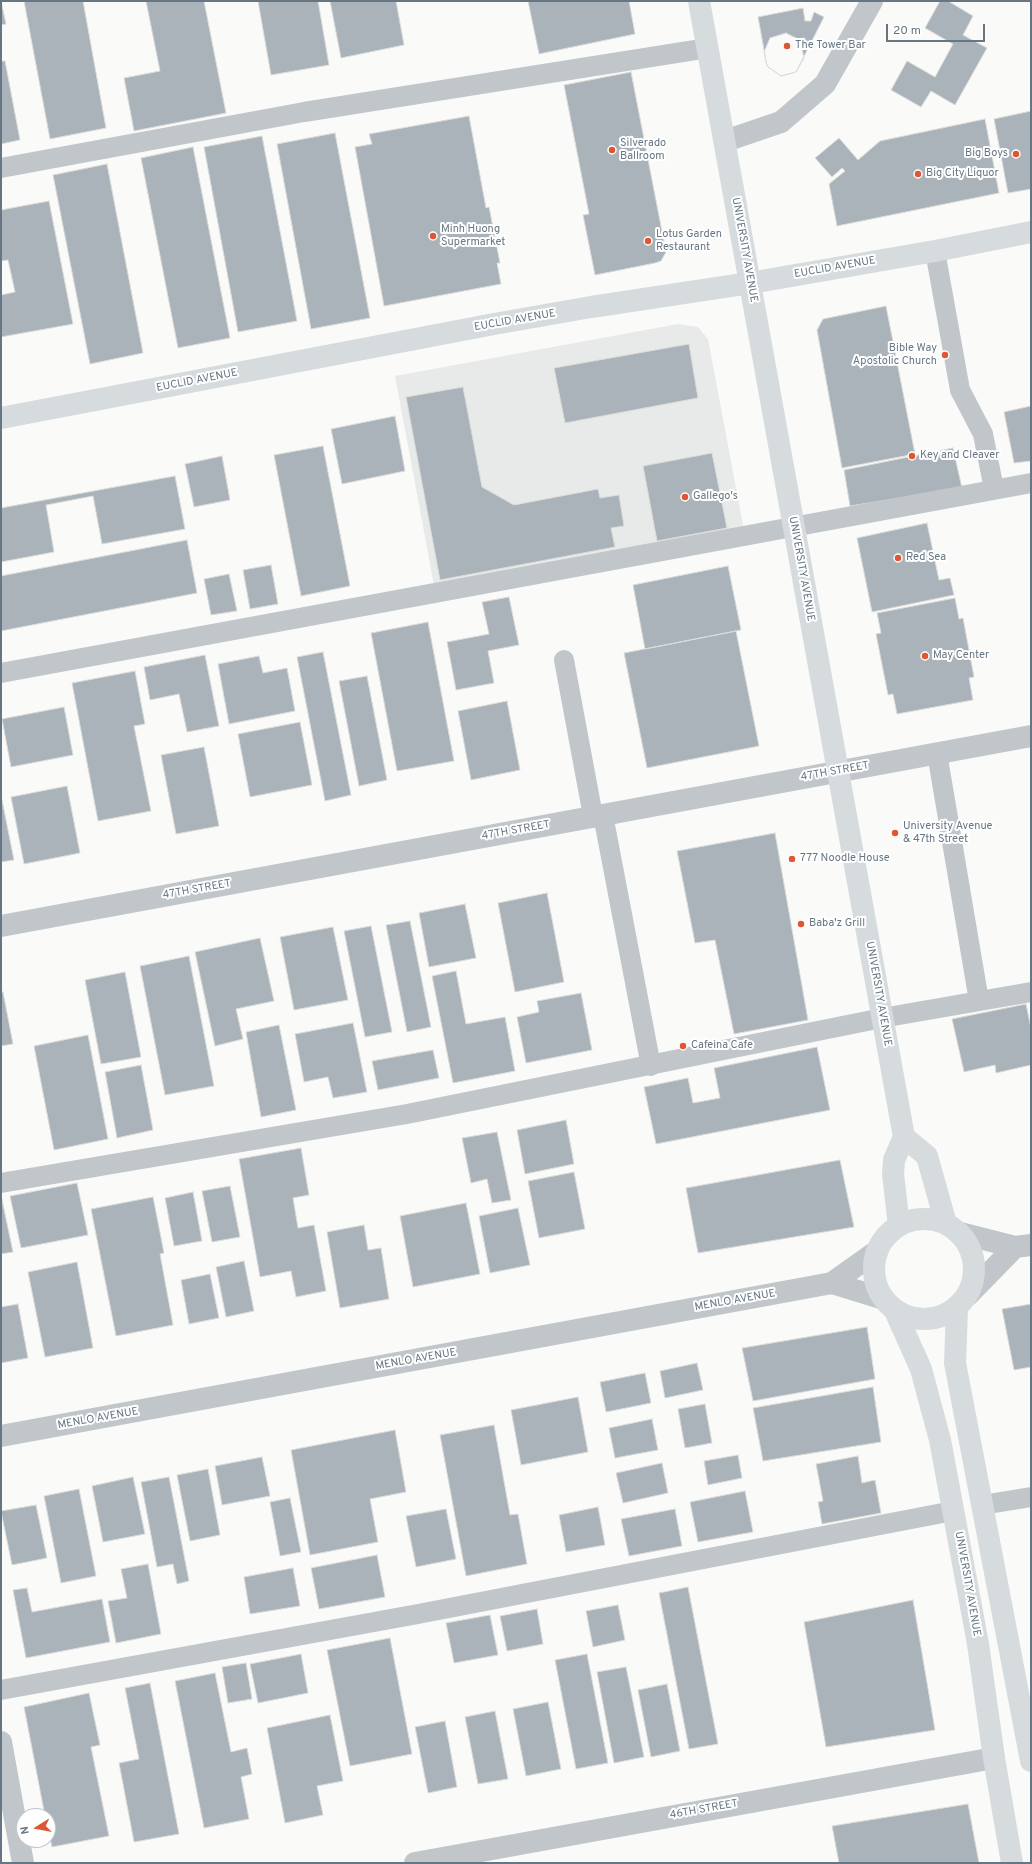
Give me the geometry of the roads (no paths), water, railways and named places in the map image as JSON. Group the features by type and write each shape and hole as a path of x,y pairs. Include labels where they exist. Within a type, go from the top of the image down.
{"main road":[{"name":"UNIVERSITY AVENUE","path":"699,1 904,1137"},
{"name":"EUCLID AVENUE","path":"1,418 494,324 591,307 750,283 934,251 1031,232"},
{"path":"898,1226 893,1174 894,1160 904,1137 927,1156 953,1228 970,1247 975,1263 974,1279 963,1302 955,1363 1030,1753"},
{"path":"953,1228 930,1219 914,1220 898,1226 886,1236 877,1251 874,1267 876,1284 889,1305 910,1318 927,1320 943,1316 963,1302"},
{"name":"UNIVERSITY AVENUE","path":"889,1305 921,1369 940,1440 978,1644 994,1758 1012,1863"}],"street":[{"path":"724,141 781,122 825,84 872,1"},
{"name":"47TH STREET","path":"1,926 1031,736"},
{"path":"953,1228 1023,1246"},
{"path":"963,1302 1023,1246"},
{"name":"MENLO AVENUE","path":"1,1436 832,1283 877,1251"},
{"name":"MENLO AVENUE","path":"832,1283 889,1305"},
{"path":"1,1742 23,1863"},
{"name":"46TH STREET","path":"415,1863 994,1758"}],"lane":[{"path":"1,168 304,112 708,48"},
{"path":"934,251 960,390 983,434 994,489"},
{"path":"1,673 1031,482"},
{"path":"564,660 651,1066"},
{"path":"937,753 979,1001"},
{"path":"1,1183 407,1114 651,1066 882,1018 1031,992"},
{"path":"982,1505 1031,1497"},
{"path":"1,1690 425,1612 954,1511"}],"place":[{"name":"The Tower Bar","path":"787,46"},
{"name":"Silverado Ballroom","path":"612,150"},
{"name":"Big Boys","path":"1016,154"},
{"name":"Big City Liquor","path":"918,174"},
{"name":"Minh Huong Supermarket","path":"433,236"},
{"name":"Lotus Garden Restaurant","path":"648,241"},
{"name":"Bible Way Apostolic Church","path":"945,355"},
{"name":"Key and Cleaver","path":"912,456"},
{"name":"Gallego's","path":"685,497"},
{"name":"Red Sea","path":"898,558"},
{"name":"May Center","path":"925,656"},
{"name":"University Avenue & 47th Street","path":"895,833"},
{"name":"777 Noodle House","path":"792,859"},
{"name":"Baba'z Grill","path":"801,924"},
{"name":"Cafeina Cafe","path":"683,1046"}]}
